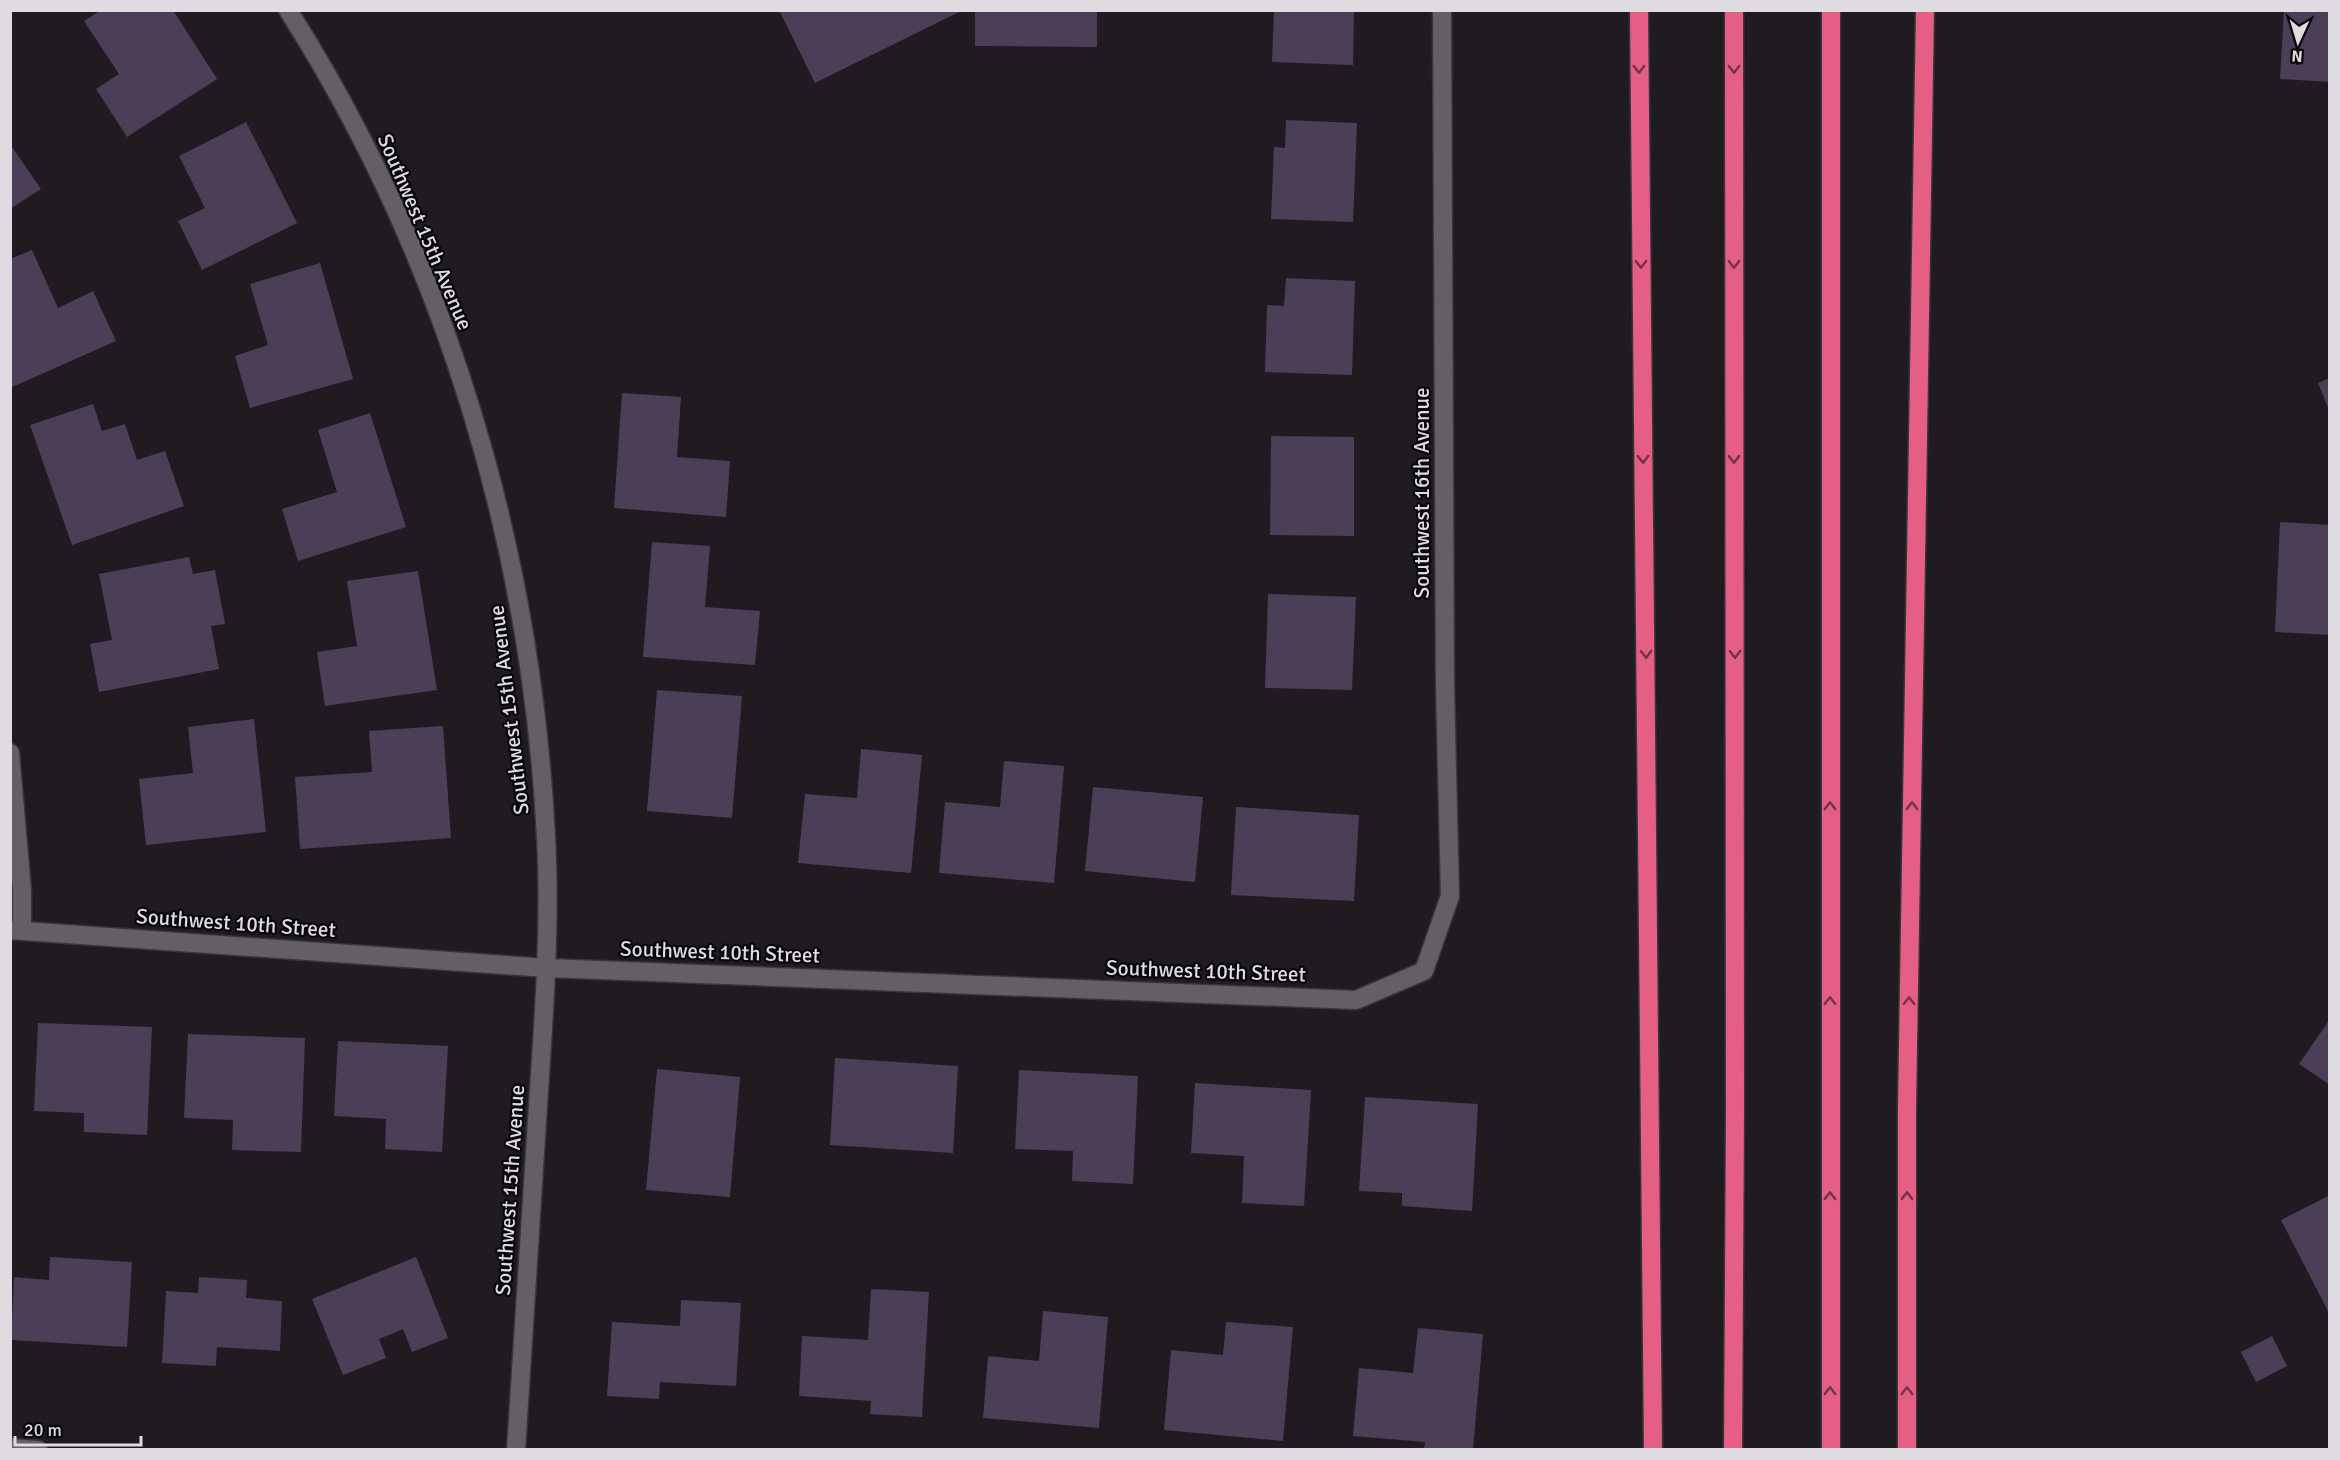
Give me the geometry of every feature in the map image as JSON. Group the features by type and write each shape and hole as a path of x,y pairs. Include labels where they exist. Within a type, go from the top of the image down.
{"highway":[{"path":"1639,10 1653,1449"},
{"path":"1733,1449 1734,10"},
{"path":"1831,10 1831,1449"},
{"path":"1907,1449 1907,1108 1925,10"}],"street":[{"name":"Southwest 15th Avenue","path":"288,10 316,55 384,184 441,317 486,455 518,597 534,693 546,838 547,968 516,1449"},
{"name":"Southwest 16th Avenue","path":"1424,971 1450,896 1445,686 1442,10"},
{"path":"10,753 22,890 16,930"},
{"name":"Southwest 10th Street","path":"16,930 547,968 1356,1000 1424,971"},
{"path":"10,1448 38,1449"}],"building":[{"path":"101,10 173,10 217,79 127,137 96,89 119,74 84,21"},
{"path":"779,10 963,10 815,83"},
{"path":"975,10 1097,10 1097,47 975,46"},
{"path":"1274,10 1354,10 1353,65 1272,62"},
{"path":"2284,10 2330,10 2330,82 2280,79"},
{"path":"1286,120 1357,123 1353,222 1271,219 1274,147 1285,148"},
{"path":"246,122 297,223 202,270 178,221 205,208 179,156"},
{"path":"10,144 41,189 10,209"},
{"path":"32,250 58,308 93,291 116,341 10,388 10,259"},
{"path":"320,263 353,379 250,408 235,356 268,345 250,284"},
{"path":"1286,278 1355,281 1352,375 1265,372 1267,305 1284,306"},
{"path":"2330,378 2330,410 2329,410 2318,383"},
{"path":"622,393 681,397 677,457 730,461 726,517 614,508"},
{"path":"93,404 102,431 125,424 137,460 165,451 184,506 72,545 30,425"},
{"path":"370,413 406,527 298,561 282,509 337,492 318,430"},
{"path":"1271,436 1354,437 1354,536 1270,535"},
{"path":"2280,522 2330,525 2330,635 2275,632"},
{"path":"652,542 710,546 705,607 760,611 755,665 643,657"},
{"path":"189,557 193,574 215,570 225,624 211,626 219,669 99,692 90,644 112,640 99,574"},
{"path":"418,571 437,690 325,706 317,652 357,646 347,581"},
{"path":"1268,594 1356,597 1352,690 1265,688"},
{"path":"657,690 742,696 732,818 647,811"},
{"path":"254,719 266,832 146,845 139,779 193,773 188,727"},
{"path":"443,726 451,838 300,849 295,777 372,772 369,731"},
{"path":"861,749 922,755 911,873 798,863 805,794 857,798"},
{"path":"1004,761 1064,766 1054,883 939,873 945,802 1000,807"},
{"path":"1093,787 1203,797 1195,882 1085,871"},
{"path":"1236,807 1359,815 1354,901 1231,895"},
{"path":"2330,1019 2330,1085 2299,1064"},
{"path":"38,1023 152,1027 147,1135 84,1132 84,1113 34,1111"},
{"path":"188,1034 305,1038 301,1152 232,1150 233,1120 184,1118"},
{"path":"338,1041 448,1046 442,1152 385,1149 386,1119 334,1116"},
{"path":"835,1058 958,1066 953,1153 830,1145"},
{"path":"657,1069 740,1077 730,1197 646,1190"},
{"path":"1019,1070 1138,1076 1133,1184 1072,1181 1073,1151 1015,1149"},
{"path":"1195,1083 1311,1090 1304,1206 1242,1203 1244,1156 1191,1153"},
{"path":"1365,1097 1478,1104 1472,1211 1402,1206 1402,1193 1359,1191"},
{"path":"2330,1195 2330,1310 2328,1311 2281,1220"},
{"path":"50,1257 132,1262 127,1347 11,1340 14,1277 49,1280"},
{"path":"416,1257 448,1338 412,1352 403,1329 379,1339 386,1358 343,1375 312,1299"},
{"path":"199,1277 247,1280 246,1298 282,1301 280,1351 217,1347 216,1366 162,1363 166,1291 198,1293"},
{"path":"871,1289 929,1292 922,1417 870,1414 871,1401 799,1396 802,1336 868,1340"},
{"path":"681,1300 741,1303 736,1386 660,1382 659,1399 607,1396 612,1322 680,1326"},
{"path":"1043,1311 1108,1317 1099,1428 983,1418 988,1356 1039,1361"},
{"path":"1226,1322 1293,1327 1283,1441 1164,1430 1171,1350 1223,1355"},
{"path":"1418,1328 1483,1334 1473,1450 1424,1450 1425,1442 1353,1436 1359,1368 1413,1373"},
{"path":"2272,1336 2287,1366 2256,1382 2241,1352"}]}
